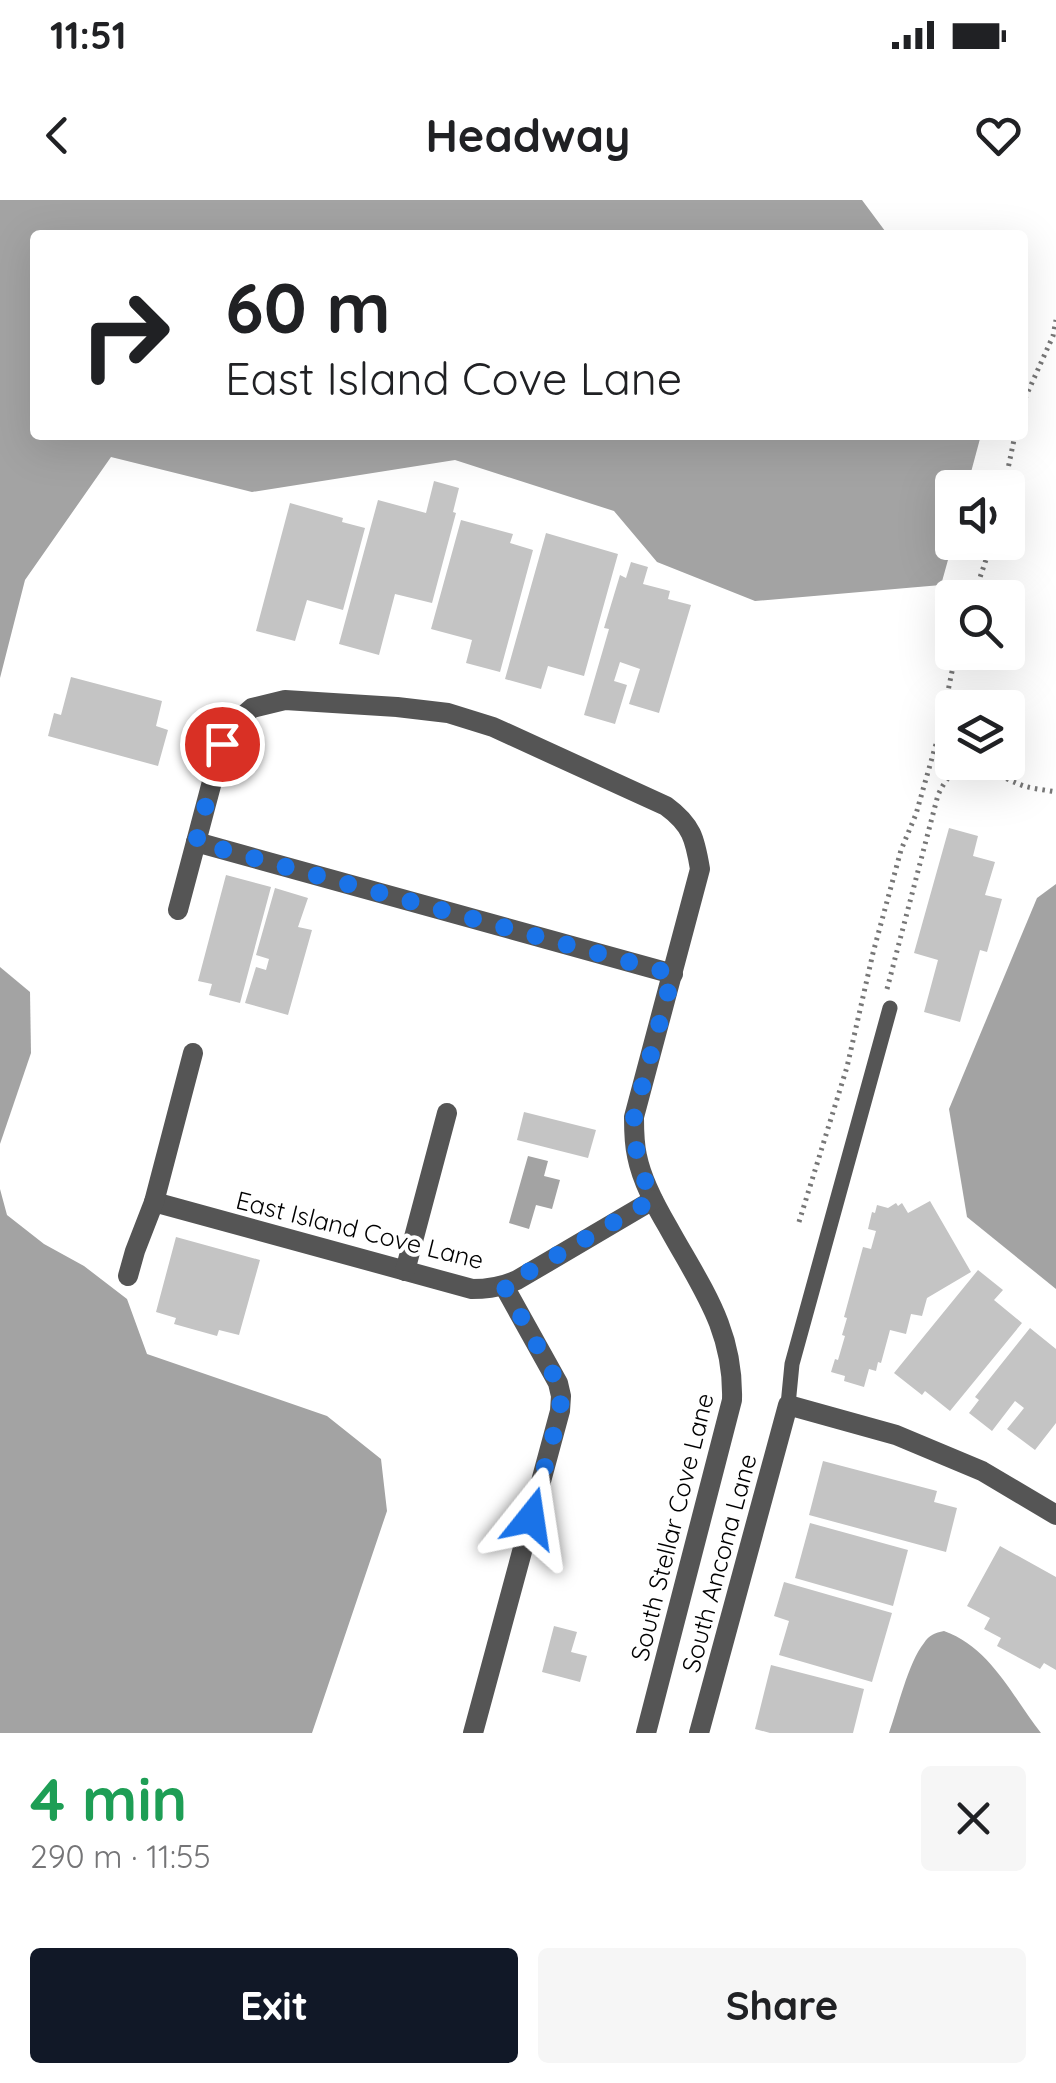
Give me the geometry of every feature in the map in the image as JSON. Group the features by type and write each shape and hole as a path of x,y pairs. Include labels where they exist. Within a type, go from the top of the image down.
{"street":[{"name":"South Stellar Cove Lane","path":"196,842 222,744 235,723 252,708 285,700 396,706 448,713 493,726 666,806 688,825 700,869 634,1116 637,1158 652,1200 718,1316 733,1373 732,1400 646,1733"},
{"path":"178,910 196,842 673,974"},
{"path":"128,1276 154,1202 194,1053"},
{"path":"405,1271 448,1113"},
{"name":"East Island Cove Lane","path":"154,1202 472,1289 488,1290 504,1286 652,1200"},
{"path":"473,1733 560,1411 558,1383 504,1286"},
{"path":"788,1405 896,1435 982,1471 1056,1516"},
{"name":"South Ancona Lane","path":"699,1733 788,1405"}],"lane":[{"path":"788,1405 792,1364 890,1008"}],"path":[{"path":"1028,391 1056,320"},
{"path":"1008,470 1014,440"},
{"path":"799,1222 847,1067 873,952 940,730 952,670"},
{"path":"890,1008 885,996 938,796 952,772 976,767 1025,786 1056,792"}],"shaded area":[{"path":"0,200 862,200 884,230 30,230 30,440 980,440 972,470 935,470 935,560 948,560 942,580 935,580 935,586 755,601 657,562 614,511 455,460 252,492 111,457 25,580 0,678"},
{"path":"1056,884 1056,1289 967,1217 949,1109 1037,898"},
{"path":"0,967 30,992 31,1053 0,1144"},
{"path":"528,1156 548,1161 544,1176 560,1180 552,1209 536,1205 529,1229 509,1223"},
{"path":"0,1189 7,1215 127,1299 147,1354 327,1416 381,1459 387,1511 312,1733 0,1733"},
{"path":"944,1631 988,1661 1041,1733 889,1733 918,1652 930,1636"}],"building":[{"path":"434,481 459,488 432,603 395,594 379,655 339,644 378,500 426,513"},
{"path":"290,503 365,528 343,610 307,600 295,641 256,631"},
{"path":"461,520 513,534 510,543 533,550 500,672 466,663 472,640 431,629"},
{"path":"546,533 618,554 584,676 548,666 541,689 505,679"},
{"path":"631,562 648,567 643,584 670,591 668,599 691,605 659,713 629,704 640,669 620,662 614,681 627,685 615,724 584,715 620,575 626,578"},
{"path":"71,677 162,701 156,726 168,730 158,766 48,736 54,713 61,715"},
{"path":"949,828 978,836 973,856 995,862 985,895 1002,899 987,952 980,950 960,1022 924,1012 938,960 914,953"},
{"path":"226,875 271,887 240,1003 209,995 212,984 198,981"},
{"path":"275,888 308,898 298,927 312,930 288,1015 245,1003 256,967 266,970 269,959 256,955"},
{"path":"524,1112 596,1130 588,1158 517,1140"},
{"path":"930,1201 971,1272 927,1298 922,1316 911,1314 906,1334 890,1330 881,1363 878,1362 876,1371 869,1369 864,1387 844,1381 845,1376 831,1372 845,1336 844,1317 863,1247 871,1249 876,1231 868,1229 872,1212 875,1213 877,1205 888,1208 902,1203 908,1213"},
{"path":"176,1237 260,1260 239,1335 219,1330 217,1336 174,1324 176,1318 156,1312"},
{"path":"978,1270 1003,1290 994,1300 1022,1323 950,1411 894,1373"},
{"path":"1030,1328 1056,1349 1056,1423 1035,1450 1007,1429 1024,1408 1015,1401 992,1431 969,1413 979,1400 975,1397"},
{"path":"823,1461 937,1491 934,1502 957,1508 946,1552 809,1515"},
{"path":"810,1523 908,1550 893,1606 795,1578"},
{"path":"1000,1546 1056,1577 1056,1670 1044,1663 1040,1669 997,1646 1001,1638 984,1629 990,1618 967,1606"},
{"path":"784,1582 892,1613 872,1682 779,1655 789,1621 774,1616"},
{"path":"554,1626 577,1632 571,1652 587,1656 580,1682 542,1672"},
{"path":"771,1665 864,1689 853,1733 770,1733 755,1729"}],"route":[{"path":"222,744 196,842 673,974 634,1116 637,1158 652,1200 504,1286 558,1383 561,1396 531,1518"}]}
